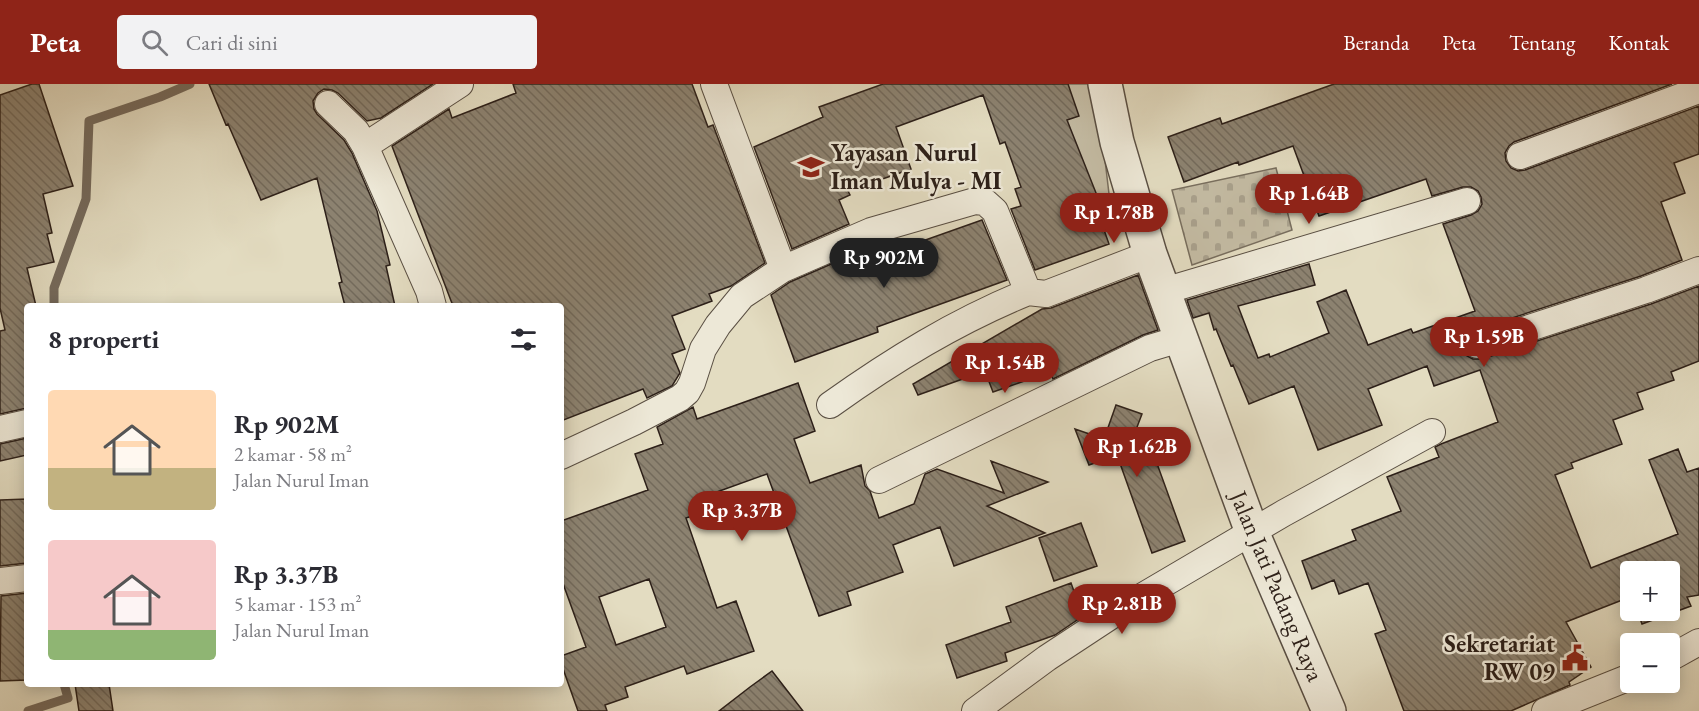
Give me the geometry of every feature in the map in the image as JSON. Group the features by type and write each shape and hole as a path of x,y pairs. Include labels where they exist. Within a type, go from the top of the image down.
{"street":[{"path":"365,146 460,84"},
{"path":"714,84 783,269"},
{"name":"Jalan Jati Padang Raya","path":"1105,84 1118,142 1150,254 1180,339 1252,532 1329,711"},
{"path":"1520,156 1699,90"},
{"path":"328,104 356,131 365,146 432,303"},
{"path":"564,455 634,422 687,392 703,349 718,325 742,296 783,269 871,231 975,201 985,202 995,211 1028,292"},
{"path":"1164,291 1467,201"},
{"path":"830,405 911,350 952,327 1028,292 1046,294 1150,254"},
{"path":"1477,345 1646,290 1699,270"},
{"path":"879,480 1150,348 1180,339"},
{"path":"0,429 24,424"},
{"path":"975,711 1047,658 1116,612 1252,532 1432,432"},
{"path":"1680,652 1699,642"},
{"path":"1545,711 1620,681"}],"green space":[{"path":"1036,84 1096,84 1109,194 1049,206"},
{"path":"1276,168 1292,230 1192,265 1172,190"}],"building":[{"path":"32,84 39,84 73,186 43,194 52,233 47,234 54,262 27,268 35,303 24,303 24,409 0,414 0,331 5,330 0,308 0,95"},
{"path":"209,84 433,84 381,118 367,121 332,90 324,89 313,101 317,114 344,140 352,153 377,211 390,265 386,266 394,303 344,303 339,283 342,282 317,178 261,200 228,124 226,125"},
{"path":"513,84 692,84 708,127 713,125 765,263 731,286 709,294 712,301 672,316 685,349 672,354 680,373 672,386 647,398 643,389 564,420 564,303 452,303 392,146 449,109 452,118 516,93"},
{"path":"883,84 1068,84 1079,116 1067,120 1102,208 1097,210 1109,244 1035,270 1011,209 1021,206 1015,189 1021,187 1005,142 1000,144 983,95 896,127 911,169 848,191 850,195 839,200 849,224 792,249 754,147 823,117 819,107"},
{"path":"1334,84 1672,84 1514,142 1505,153 1506,161 1511,168 1518,171 1699,106 1699,154 1674,163 1685,193 1661,202 1682,260 1641,276 1472,331 1463,341 1463,349 1467,356 1482,359 1699,286 1699,361 1671,372 1674,380 1637,393 1643,409 1613,420 1622,444 1571,463 1573,468 1555,475 1591,568 1678,534 1649,460 1678,449 1687,472 1699,468 1699,595 1687,597 1691,606 1680,610 1680,561 1620,561 1620,601 1566,622 1591,667 1569,682 1570,685 1511,711 1404,711 1375,634 1386,630 1368,583 1339,594 1334,580 1312,589 1302,561 1356,540 1352,530 1401,511 1387,477 1439,457 1435,447 1441,444 1498,422 1480,370 1434,386 1427,366 1368,389 1382,425 1318,450 1294,386 1249,404 1216,329 1214,330 1209,313 1193,318 1187,300 1309,264 1315,285 1238,306 1258,358 1269,354 1270,357 1329,333 1317,302 1346,290 1368,345 1411,329 1413,333 1475,311 1443,224 1478,211 1482,204 1481,197 1478,191 1471,187 1432,196 1426,179 1319,216 1293,146 1239,165 1238,162 1184,182 1168,137 1220,118 1222,124"},
{"path":"982,220 1007,280 877,327 878,332 795,362 771,295 790,282 861,251 866,261"},
{"path":"1138,275 1158,330 1143,335 1053,379 1050,372 993,392 985,371 918,395 913,384 1042,309 1051,308"},
{"path":"798,383 815,431 794,439 810,483 861,465 865,486 870,491 879,518 914,504 925,474 937,469 1004,493 991,461 1048,482 987,506 1045,533 954,566 940,527 893,545 903,572 847,592 851,605 819,616 767,474 714,493 719,507 686,518 717,608 736,601 754,651 687,674 684,666 625,687 628,697 605,705 607,711 578,711 564,671 564,655 586,647 564,586 564,520 648,490 635,454 663,444 657,427 693,407 697,419","holes":["649,579 666,627 616,645 599,597"]},
{"path":"1116,405 1142,414 1129,448 1155,458 1185,541 1152,553 1117,455 1089,465 1075,429 1104,439"},
{"path":"24,439 24,456 0,461 0,444"},
{"path":"24,499 24,563 0,566 0,500"},
{"path":"1081,523 1097,566 1054,581 1039,538"},
{"path":"1071,583 1083,616 1055,635 1005,653 1007,661 957,678 946,645 1011,622 1006,607"},
{"path":"24,593 24,680 0,681 1,596"},
{"path":"772,671 803,711 719,711 750,687"},
{"path":"75,687 109,687 113,711 79,711"}],"waterway":[{"path":"54,303 54,288 86,199 89,121 160,97 190,84"},
{"path":"28,711 68,698 65,687"}],"place":[{"name":"Yayasan Nurul Iman Mulya - MI","path":"811,167"},
{"name":"Sekretariat RW 09","path":"1575,658"}]}
